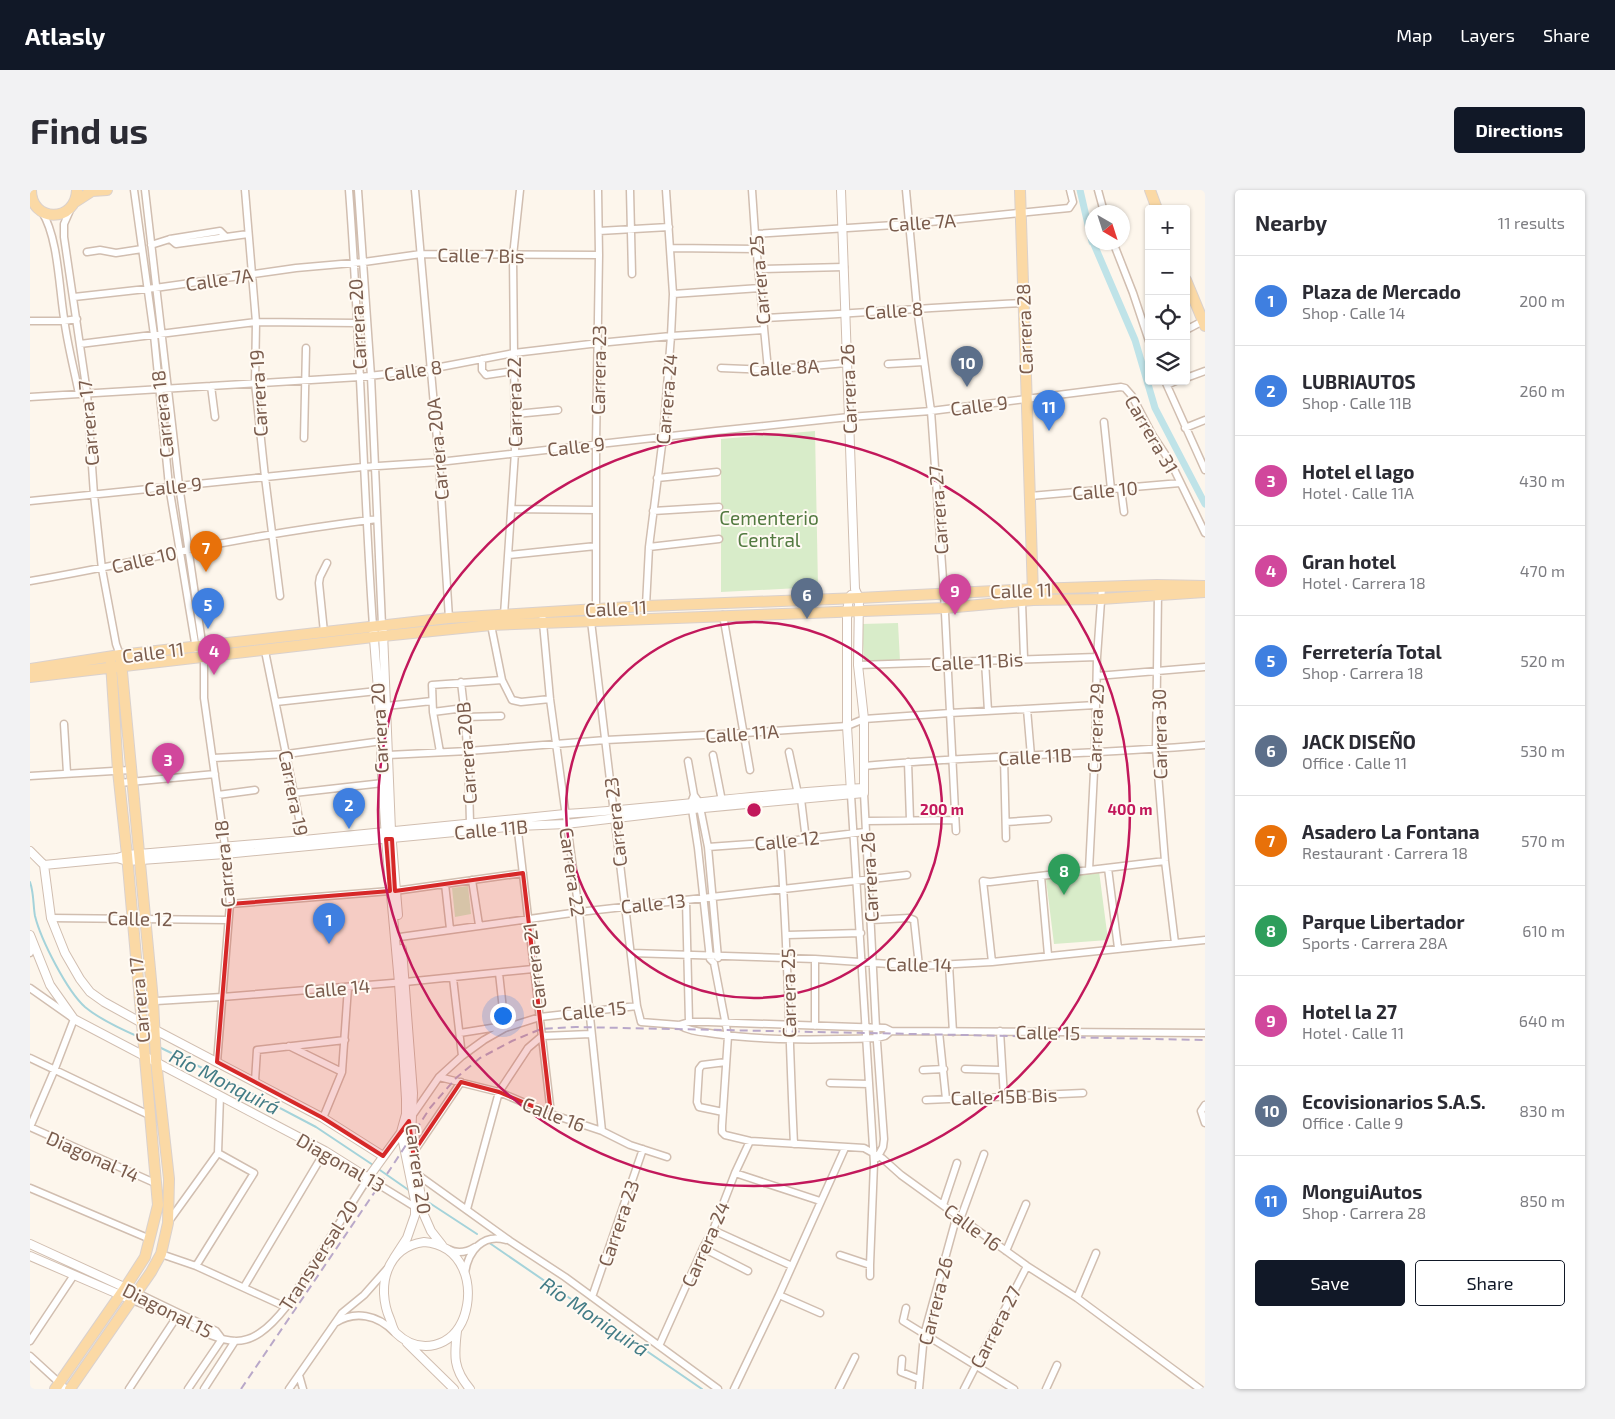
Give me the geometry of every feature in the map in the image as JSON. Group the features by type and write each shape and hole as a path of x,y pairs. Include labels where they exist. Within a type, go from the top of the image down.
{"main road":[{"path":"31,190 36,208 48,214 60,214 92,192 107,190"},
{"path":"74,203 77,190"},
{"name":"Carrera 28","path":"1020,190 1033,600"},
{"path":"1150,190 1156,205"},
{"path":"1190,290 1204,324"},
{"name":"Calle 11","path":"30,669 115,656 200,655 265,651 491,625 596,609 854,595 1157,585 1205,586"},
{"name":"Calle 11","path":"30,677 200,655 324,632 449,618 504,615 591,621 945,608 1033,600 1101,599 1205,592"},
{"name":"Carrera 17","path":"70,1389 151,1272 161,1254 168,1223 168,1179 140,857 115,656"},
{"name":"Carrera 17","path":"60,1387 145,1257 158,1205 140,1002 124,858 118,771 116,667"}],"street":[{"name":"Carrera 18","path":"134,190 142,249 151,288 157,335 168,388 204,698 225,851 230,904 217,1062"},
{"name":"Carrera 18","path":"144,190 151,245 151,288"},
{"name":"Carrera 19","path":"245,190 256,322 255,383 280,596"},
{"name":"Carrera 20","path":"349,190 366,521 386,706 392,891 413,1093 411,1137 418,1174 416,1184"},
{"name":"Carrera 20","path":"358,190 371,376 377,519 377,626"},
{"name":"Carrera 20A","path":"415,190 439,462 449,618"},
{"name":"Carrera 22","path":"504,615 515,452 513,256 520,190"},
{"name":"Carrera 23","path":"596,609 596,444 599,342 598,190"},
{"path":"630,190 632,274"},
{"name":"Carrera 24","path":"646,606 649,547 663,437 671,336 671,248 666,190"},
{"name":"Carrera 25","path":"752,190 768,370"},
{"name":"Carrera 26","path":"841,190 854,595 858,611 858,665 864,720 864,790 868,878 884,1139 883,1146 875,1154"},
{"name":"Carrera 27","path":"906,190 917,308 931,411 945,608 956,831"},
{"name":"Calle 7A","path":"755,234 910,224 1069,208 1073,202 1070,190"},
{"path":"1098,190 1102,205"},
{"name":"Carrera 17","path":"74,203 64,224 64,237 87,393 94,495 102,569 116,644 115,656"},
{"name":"Carrera 17","path":"36,208 46,219 53,242 64,321 79,394"},
{"path":"599,231 669,227"},
{"path":"151,245 170,239 176,244 248,234"},
{"path":"671,248 756,249"},
{"path":"87,252 100,250 116,253 142,249"},
{"path":"1117,250 1149,340"},
{"name":"Calle 7 Bis","path":"364,262 421,254 599,255"},
{"name":"Calle 7A","path":"74,297 296,268 364,262"},
{"path":"758,269 844,266"},
{"path":"672,294 760,288"},
{"name":"Calle 8","path":"763,318 1024,303"},
{"path":"30,321 77,319"},
{"path":"80,344 256,322 357,323"},
{"path":"1190,329 1204,324"},
{"name":"Calle 8","path":"30,397 371,376 430,369 514,353 599,342 764,330"},
{"name":"Carrera 18","path":"157,335 158,388 169,486 179,552 200,655"},
{"path":"304,438 306,348"},
{"path":"482,359 482,370 486,375 514,371"},
{"path":"888,364 924,362"},
{"name":"Calle 8A","path":"722,368 768,370 846,364"},
{"path":"1190,377 1205,371"},
{"name":"Carrera 31","path":"1167,385 1205,470"},
{"path":"210,386 215,417"},
{"name":"Calle 9","path":"30,501 364,467 439,462 515,452 849,417 931,411 1121,387"},
{"name":"Carrera 31","path":"1121,387 1129,391 1153,436 1171,463 1180,483"},
{"path":"516,414 558,410"},
{"path":"1185,428 1205,420"},
{"path":"1104,422 1111,489"},
{"path":"657,478 717,472"},
{"path":"1180,483 1205,533"},
{"name":"Calle 10","path":"1030,496 1180,483"},
{"path":"1121,488 1124,512"},
{"path":"653,511 719,507"},
{"path":"512,508 596,510"},
{"name":"Calle 10","path":"30,581 102,569 273,534 377,519"},
{"path":"649,547 719,539"},
{"path":"509,555 596,546"},
{"path":"324,632 319,584 320,577 327,563"},
{"name":"Carrera 30","path":"1157,585 1158,670 1156,749 1165,861 1175,943"},
{"name":"Carrera 29","path":"1089,870 1095,752 1097,657 1102,587"},
{"name":"Carrera 26","path":"854,595 846,612 847,726 861,933 865,1038 875,1154 870,1276"},
{"path":"1022,602 1024,658"},
{"path":"723,615 750,770"},
{"name":"Carrera 22","path":"543,618 550,699 579,912 590,1010 590,1034 602,1131"},
{"name":"Carrera 23","path":"591,621 624,906 637,1006 641,1022"},
{"path":"491,625 502,680 508,695 516,702 550,699"},
{"name":"Carrera 20","path":"378,637 377,691 382,741 383,783 389,835"},
{"name":"Carrera 19","path":"265,651 304,843"},
{"name":"Calle 11 Bis","path":"858,665 1097,657"},
{"path":"985,661 988,711"},
{"path":"1097,676 1205,668"},
{"path":"440,752 433,712 432,686 460,682 502,680"},
{"name":"Carrera 20B","path":"460,682 466,717 470,823"},
{"path":"276,702 377,691"},
{"path":"386,706 432,701"},
{"name":"Calle 11A","path":"388,755 468,752 606,740 847,726 864,720 1096,705"},
{"path":"433,712 464,708"},
{"path":"1027,709 1031,756"},
{"path":"466,717 501,716"},
{"path":"64,724 67,773"},
{"path":"213,758 287,754 382,741"},
{"name":"Calle 11B","path":"864,766 1205,745"},
{"path":"789,752 800,796 805,832"},
{"path":"713,755 722,801"},
{"path":"1004,758 1006,838"},
{"path":"688,761 695,804 710,959 714,963 728,1036 722,1132 731,1138 750,1141 864,1148 875,1154"},
{"path":"908,762 910,820"},
{"path":"30,776 130,770"},
{"path":"119,782 215,774"},
{"path":"294,792 383,783"},
{"path":"218,794 255,790"},
{"name":"Calle 11B","path":"695,804 864,790"},
{"name":"Calle 11B","path":"389,835 470,823 566,824 614,815 695,804 800,796"},
{"path":"695,804 708,847 718,956 714,963"},
{"name":"Calle 11B","path":"44,865 225,851 517,823 565,814 614,815"},
{"path":"1006,822 1048,819"},
{"path":"866,821 956,820"},
{"name":"Carrera 21","path":"517,823 551,1114"},
{"name":"Calle 12","path":"708,847 780,842 866,832"},
{"name":"Carrera 25","path":"780,842 787,935 788,1039 794,1144"},
{"path":"30,851 44,865 51,918 64,953 80,979 90,992 142,1025"},
{"path":"992,962 983,881 990,882 1165,861"},
{"path":"1108,868 1118,948"},
{"path":"230,904 392,891 523,873"},
{"name":"Calle 13","path":"400,937 624,906 907,875"},
{"path":"1041,876 1048,955"},
{"path":"472,880 479,925"},
{"path":"445,884 450,929"},
{"name":"Carrera 20","path":"392,891 400,937 407,1106 401,1132 416,1184 417,1204 411,1231 394,1258"},
{"path":"686,900 689,1022"},
{"name":"Calle 12","path":"51,918 228,920"},
{"path":"871,920 909,918 914,920 916,923 919,966"},
{"path":"787,935 861,933"},
{"path":"30,935 32,949 50,985 74,1019 30,1127"},
{"name":"Calle 14","path":"631,953 815,959 919,966 992,962 1205,940"},
{"path":"815,959 815,1026"},
{"path":"949,965 953,1032"},
{"name":"Calle 14","path":"140,1002 402,983 533,970"},
{"path":"460,1033 504,1027 499,973"},
{"path":"453,978 462,1056"},
{"path":"323,1118 342,1072 346,1040 348,987"},
{"name":"Diagonal 13","path":"30,988 74,1019 156,1058 220,1096 325,1151 417,1204"},
{"name":"Calle 15","path":"412,1116 439,1077 462,1056 504,1027 540,1017 637,1006"},
{"name":"Calle 15","path":"641,1022 679,1026 685,1029 728,1036 788,1039 877,1038 885,1036 891,1031"},
{"name":"Calle 15","path":"679,1026 689,1022 885,1028 891,1031 1205,1033"},
{"name":"Diagonal 13","path":"142,1025 255,1081 323,1118 382,1158"},
{"path":"1000,1031 1004,1097"},
{"path":"939,1032 946,1099"},
{"path":"467,1209 499,1092 528,1048 542,1036 590,1034"},
{"path":"255,1081 257,1050 346,1040"},
{"path":"289,1046 342,1072"},
{"path":"30,1058 149,1115"},
{"path":"723,1112 700,1108 696,1102 702,1065 726,1062"},
{"path":"923,1070 944,1069"},
{"path":"964,1069 1001,1070"},
{"name":"Calle 16","path":"439,1077 499,1092 551,1114 602,1131 667,1157"},
{"path":"413,1154 460,1082"},
{"path":"830,1083 869,1084"},
{"path":"413,1093 428,1092"},
{"name":"Calle 15B Bis","path":"926,1100 1083,1093"},
{"path":"168,1223 218,1153 220,1096"},
{"path":"1205,1105 1201,1110 1205,1123"},
{"name":"Transversal 20","path":"222,1339 235,1341 249,1339 260,1334 275,1321 286,1307 369,1177 412,1116"},
{"name":"Diagonal 14","path":"30,1127 157,1184"},
{"name":"Carrera 24","path":"659,1346 713,1230 735,1173 750,1141"},
{"path":"734,1389 780,1295 845,1148"},
{"name":"Carrera 23","path":"592,1298 643,1149"},
{"path":"244,1288 325,1151"},
{"path":"196,1266 254,1173 218,1153"},
{"name":"Calle 16","path":"875,1154 901,1176 1027,1266 1077,1298 1200,1389"},
{"name":"Carrera 26","path":"919,1389 924,1335 959,1216 984,1154"},
{"path":"943,1205 957,1163"},
{"path":"735,1173 820,1201"},
{"path":"418,1174 510,1241 565,1276 592,1298 718,1389"},
{"path":"30,1188 150,1240"},
{"name":"Carrera 20","path":"417,1204 429,1226 445,1247"},
{"path":"1006,1251 1026,1204"},
{"path":"713,1230 792,1266"},
{"path":"289,1389 332,1325 342,1313 364,1295 400,1251 416,1243 424,1242 445,1247 452,1251 463,1252 491,1238 510,1241"},
{"name":"Diagonal 15","path":"30,1244 122,1292"},
{"path":"465,1273 471,1254 479,1245"},
{"path":"445,1247 458,1258 465,1273 468,1298 464,1315 457,1331 455,1350 456,1366 470,1389"},
{"path":"703,1248 748,1271"},
{"path":"1077,1298 1096,1253"},
{"path":"161,1254 196,1266 286,1307"},
{"path":"840,1255 870,1265"},
{"name":"Diagonal 15","path":"31,1257 74,1275 135,1296 216,1331 222,1339"},
{"path":"389,1266 384,1300 395,1332"},
{"name":"Carrera 27","path":"964,1389 1027,1266"},
{"path":"30,1341 74,1275"},
{"path":"780,1295 820,1313"},
{"name":"Diagonal 15","path":"135,1296 212,1337 222,1339"},
{"path":"906,1308 903,1321 1014,1389"},
{"path":"332,1325 346,1318 361,1316 376,1318 402,1337 418,1345 435,1345 451,1337 457,1331"},
{"path":"129,1389 176,1318"},
{"path":"402,1337 454,1389"},
{"path":"188,1389 222,1339"},
{"path":"204,1389 235,1341"},
{"path":"30,1356 60,1387"},
{"path":"839,1389 854,1357"},
{"path":"902,1359 901,1372 919,1379"},
{"path":"1046,1389 1057,1365"},
{"path":"299,1375 303,1389"}],"highlighted area":[{"path":"386,839 392,839 395,891 523,873 551,1114 499,1092 461,1082 413,1153 409,1121 383,1156 323,1118 217,1062 230,904 390,891"}],"green space":[{"name":"Cementerio Central","path":"815,431 818,587 721,592 721,439"},
{"path":"898,623 900,661 864,663 862,624"},
{"path":"1099,871 1108,940 1054,944 1046,879"},
{"path":"468,886 471,914 455,917 452,888"}],"waterway":[{"path":"1080,190 1085,212"},
{"path":"1096,250 1135,340 1155,408 1205,504"},
{"name":"Río Monquirá","path":"30,882 38,926 49,951 70,989 90,1011 111,1024 139,1037"},
{"name":"Río Monquirá","path":"159,1047 316,1127 373,1165"},
{"name":"Río Monquirá","path":"377,1168 410,1191"},
{"name":"Río Monquirá","path":"425,1200 477,1234"},
{"name":"Río Moniquirá","path":"488,1242 702,1389"}],"railway":[{"path":"241,1389 430,1108 456,1078 480,1058 512,1041 541,1029 576,1027 1205,1040"}],"place":[{"name":"Ecovisionarios S.A.S.","path":"967,387"},
{"name":"MonguiAutos","path":"1049,431"},
{"name":"Asadero La Fontana","path":"206,572"},
{"name":"Hotel la 27","path":"955,615"},
{"name":"JACK DISEÑO","path":"807,619"},
{"name":"Ferretería Total","path":"208,629"},
{"name":"Gran hotel","path":"214,675"},
{"name":"Hotel el lago","path":"168,784"},
{"name":"LUBRIAUTOS","path":"349,829"},
{"name":"Parque Libertador","path":"1064,895"},
{"name":"Plaza de Mercado","path":"329,944"}]}
